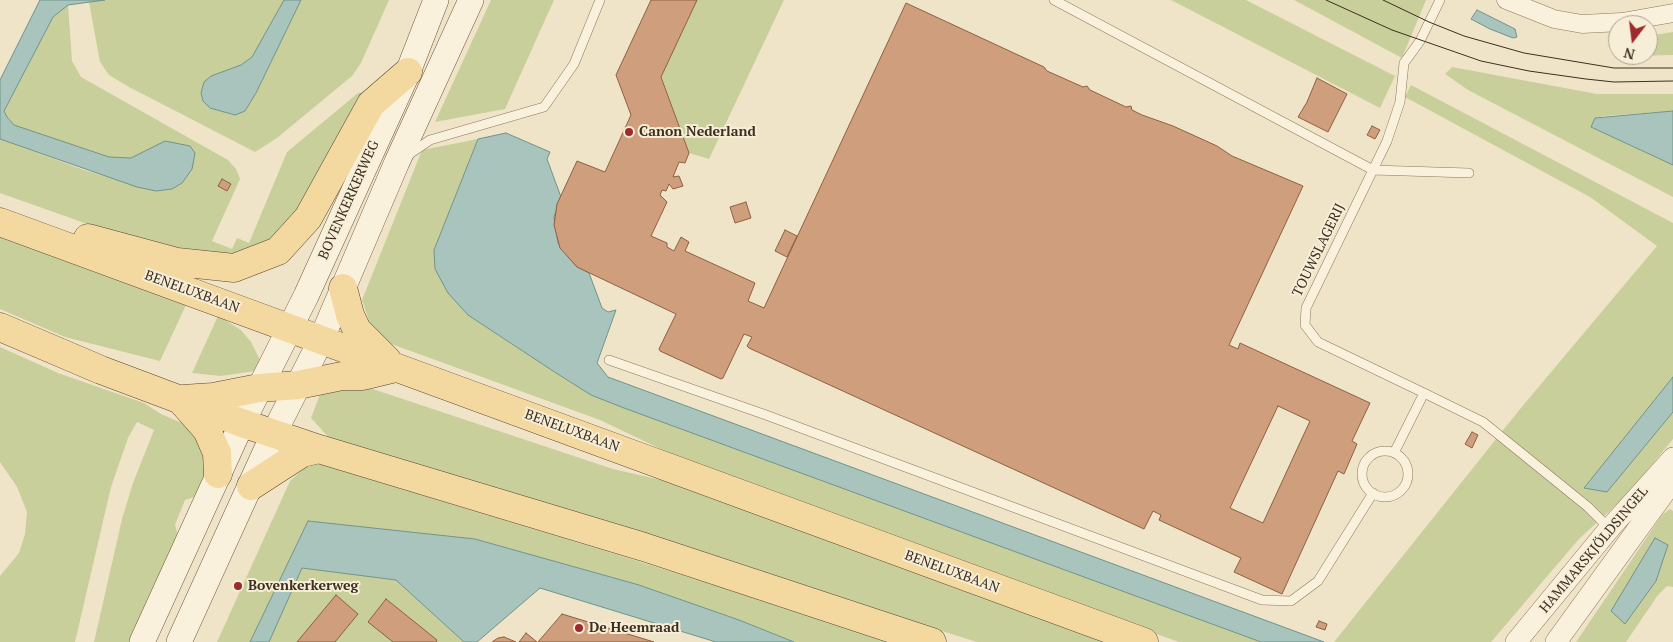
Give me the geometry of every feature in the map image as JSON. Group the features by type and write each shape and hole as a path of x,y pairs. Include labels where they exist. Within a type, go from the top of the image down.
{"main road":[{"name":"BOVENKERKERWEG","path":"142,642 218,474 290,328 408,72 436,0"},
{"name":"BOVENKERKERWEG","path":"179,642 274,433 321,340 397,162 471,0"},
{"path":"44,238 93,238 177,262 234,268 278,252 308,218 371,104 408,72"},
{"name":"BENELUXBAAN","path":"0,222 1144,642"},
{"path":"343,288 350,315 357,330 396,368"},
{"path":"0,327 102,370 242,423 319,449 644,547 932,642"},
{"path":"179,399 213,397 259,388 298,385 342,376 363,376 396,368"},
{"path":"179,399 207,430 217,452 218,474"},
{"path":"251,486 302,453 319,449"}],"street":[{"path":"1506,0 1554,19 1582,24 1622,22 1673,13"},
{"name":"HAMMARSKJÖLDSINGEL","path":"1556,642 1665,488 1673,458"},
{"name":"HAMMARSKJÖLDSINGEL","path":"1516,642 1610,529 1665,488"}],"lane":[{"path":"397,162 430,140 544,107 574,64 600,0"},
{"path":"1054,0 1373,170 1469,173"},
{"name":"TOUWSLAGERIJ","path":"1440,0 1420,41 1404,63 1400,102 1387,141 1306,308 1305,325 1318,342 1483,422 1588,506 1610,529"},
{"path":"609,360 785,422 1262,600 1291,601 1318,581 1373,493"},
{"path":"1394,453 1424,393"},
{"path":"1379,452 1394,453 1406,466 1407,480 1404,487 1393,495 1382,497 1373,493 1367,489 1362,478 1366,461 1379,452"}],"green space":[{"path":"105,0 284,0 252,57 241,65 211,76 204,83 201,93 203,101 210,108 235,115 245,111 256,93 301,0 389,0 361,63 352,76 277,138 255,152 109,75 100,62 89,2"},
{"path":"491,0 554,0 505,109 435,122"},
{"path":"696,0 784,0 709,159 689,153 661,75"},
{"path":"1171,0 1246,0 1395,76 1380,108"},
{"path":"1294,0 1426,0 1402,58"},
{"path":"68,5 72,61 81,77 228,160 236,169 240,179 212,241 232,249 237,238 249,243 287,152 358,93 371,91 287,231 236,256 155,248 0,193 0,139 84,170 156,191 172,189 182,183 145,153 131,158 109,157 14,125 7,117 4,111 53,17"},
{"path":"1673,32 1673,55 1658,55 1658,34"},
{"path":"1452,67 1597,94 1673,94 1673,111 1604,116 1595,118 1591,127 1673,165 1673,197 1468,90 1445,74"},
{"path":"1411,85 1673,223 1673,377 1584,488 1607,492 1673,412 1673,439 1627,495 1579,539 1491,642 1334,642 1520,409 1657,246 1590,197 1405,97"},
{"path":"478,139 434,250 435,269 468,315 553,371 591,395 624,408 1261,642 1179,642 711,473 600,420 375,338 362,300 422,150"},
{"path":"0,237 186,305 160,361 65,337 0,309"},
{"path":"218,316 241,330 251,342 261,362 255,371 221,376 192,373"},
{"path":"0,347 58,373 144,403 161,414 191,427 210,468 200,495 185,500 175,525 179,539 131,642 94,642 122,519 133,483 154,430 137,422 128,438 111,487 75,642 0,642 0,576 19,553 25,534 27,512 17,487 0,462"},
{"path":"367,387 613,469 679,484 1113,642 977,642 331,440 311,418 321,392"},
{"path":"317,463 896,642 794,642 739,620 639,585 475,539 308,521 250,642 217,642 290,481 303,469"},
{"path":"1670,509 1673,511 1673,587 1667,586 1658,595 1626,642 1576,642 1662,515","holes":["1655,538 1667,545 1656,581 1625,624"]},
{"path":"302,568 396,580 464,642 269,642"}],"water":[{"path":"40,0 105,0 68,5 53,17 4,111 7,117 14,125 109,157 131,158 165,141 190,146 195,153 192,169 182,183 172,189 156,191 137,187 0,139 0,80"},
{"path":"284,0 301,0 256,93 245,111 235,115 210,108 203,101 201,93 204,82 211,76 241,65 252,57"},
{"path":"1477,10 1515,29 1517,37 1513,38 1490,29 1471,19"},
{"path":"1673,111 1673,165 1591,127 1595,118"},
{"path":"506,133 550,152 547,159 561,197 554,217 558,243 576,266 589,273 602,308 608,312 616,310 597,363 608,377 1324,642 1261,642 591,395 468,315 448,293 435,269 434,250 478,139"},
{"path":"1673,377 1673,412 1607,492 1584,488"},
{"path":"308,521 475,539 639,585 739,620 794,642 716,642 540,588 477,642 464,642 396,580 302,568 269,642 250,642"},
{"path":"1655,538 1668,545 1656,581 1625,624 1611,611"}],"building":[{"path":"651,0 697,0 661,77 689,153 685,163 679,162 673,177 679,176 683,186 673,189 669,184 666,191 662,190 660,195 667,202 651,236 667,243 667,247 674,251 681,237 689,242 685,251 755,283 748,301 764,308 906,3 1044,67 1047,71 1083,87 1087,86 1090,90 1126,107 1131,106 1132,110 1142,115 1173,126 1217,146 1232,156 1303,186 1229,345 1238,349 1240,343 1370,403 1352,441 1357,444 1344,474 1338,471 1282,594 1234,572 1241,558 1159,520 1161,515 1153,511 1144,529 749,348 747,346 752,337 744,334 721,379 660,351 659,349 676,314 577,267 560,248 554,225 557,204 577,161 605,172 631,115 616,75","holes":["1278,406 1310,421 1263,523 1230,508"]},
{"path":"1317,78 1347,94 1328,132 1298,117 1307,102"},
{"path":"1372,126 1380,130 1375,139 1367,135"},
{"path":"222,179 231,184 227,191 218,186"},
{"path":"746,202 751,218 735,223 730,207"},
{"path":"785,230 797,236 787,257 775,251"},
{"path":"1472,432 1478,435 1472,448 1465,444"},
{"path":"336,595 358,614 335,642 297,642"},
{"path":"386,599 437,640 436,642 393,642 368,622"},
{"name":"De Heemraad","path":"562,614 654,642 538,642"},
{"path":"1319,621 1327,624 1325,630 1316,627"},
{"path":"526,633 537,642 519,642"},
{"path":"504,637 516,642 492,642 498,638"}],"tram line":[{"path":"1326,0 1392,30 1481,61 1529,71 1614,82 1673,81"},
{"path":"1383,0 1464,36 1524,53 1614,68 1673,68"}],"place":[{"name":"Canon Nederland","path":"629,132"},
{"name":"Bovenkerkerweg","path":"238,586"},
{"name":"De Heemraad","path":"579,628"}]}
